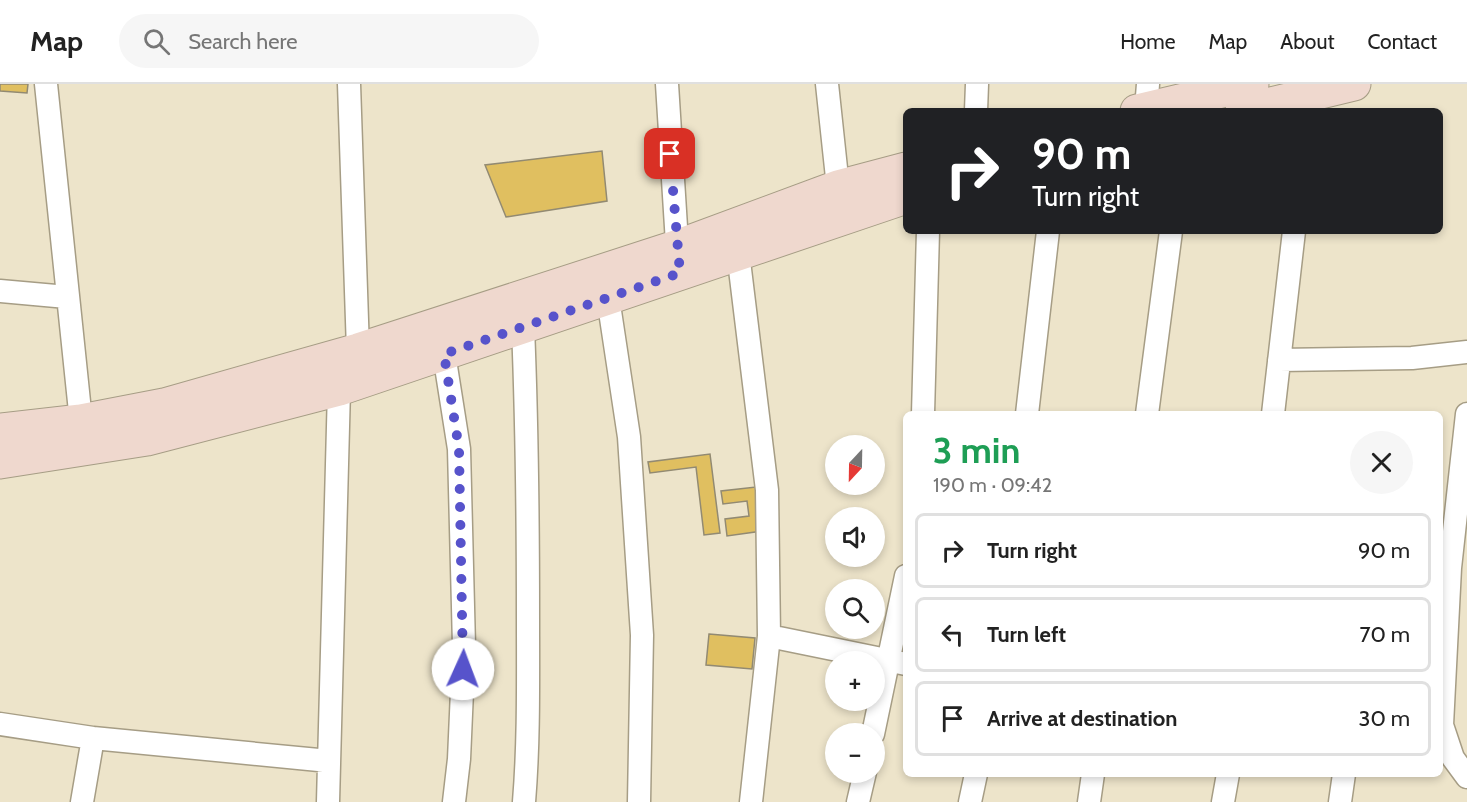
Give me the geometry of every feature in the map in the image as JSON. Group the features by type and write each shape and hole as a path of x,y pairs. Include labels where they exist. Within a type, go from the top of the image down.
{"main road":[{"path":"1143,101 1252,84"},
{"path":"1267,108 1309,103 1354,84"},
{"path":"0,462 147,439 339,389 608,298 678,260 838,188 903,170"},
{"path":"0,430 81,421 164,405 678,260 738,253 903,198"}],"street":[{"path":"46,84 81,421"},
{"path":"349,84 358,350"},
{"path":"667,84 678,260"},
{"path":"827,84 838,188"},
{"path":"976,108 977,84"},
{"path":"923,411 928,234"},
{"path":"1028,411 1048,234"},
{"path":"1147,411 1171,234"},
{"path":"1273,411 1294,234"},
{"path":"738,253 767,490 769,636 751,802"},
{"path":"0,291 67,297"},
{"path":"608,298 629,437 642,635 639,802"},
{"path":"523,327 528,450 528,748 524,802"},
{"path":"1279,360 1412,358 1467,352"},
{"path":"444,354 459,449 464,646 459,759 454,802"},
{"path":"328,802 339,389"},
{"path":"1443,705 1450,568 1467,414"},
{"path":"877,723 898,662 903,608"},
{"path":"769,636 898,662"},
{"path":"0,723 93,738 330,761"},
{"path":"1443,732 1447,758 1467,777"},
{"path":"82,802 93,738"},
{"path":"970,802 975,777"},
{"path":"1089,802 1093,777"},
{"path":"1223,802 1227,777"},
{"path":"1340,802 1344,777"},
{"path":"858,802 862,783"}],"building":[{"path":"0,84 28,84 27,93 0,91"},
{"path":"602,151 607,201 506,217 485,165"},
{"path":"710,454 720,533 704,535 696,467 650,473 648,462"},
{"path":"756,487 762,531 727,536 725,519 749,516 747,501 723,504 721,491"},
{"path":"709,634 755,638 752,669 706,665"}],"route":[{"path":"463,669 459,449 444,354 680,273 676,247 670,154"}]}
